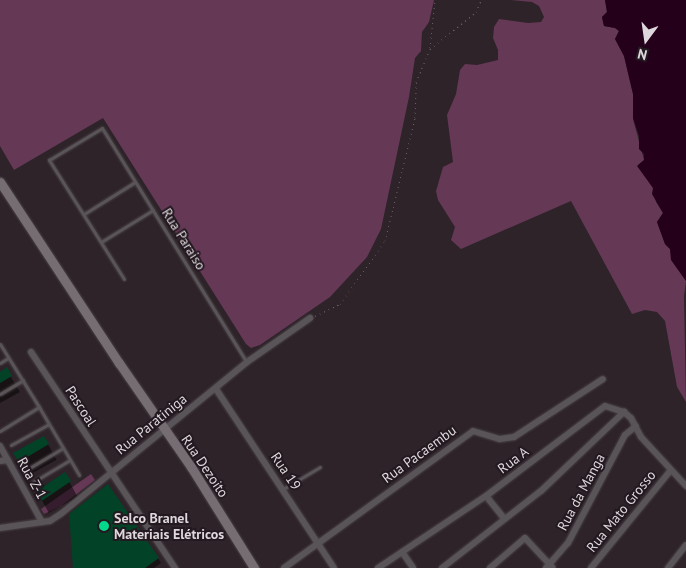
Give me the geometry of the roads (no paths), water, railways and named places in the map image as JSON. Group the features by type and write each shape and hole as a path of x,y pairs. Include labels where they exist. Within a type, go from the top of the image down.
{"street":[{"name":"Rua Dezoito","path":"0,182 164,430 191,467 254,568"},
{"name":"Rua Paratiniga","path":"0,528 50,521 62,514 247,362 310,318"},
{"name":"Pascoal","path":"31,352 175,568"},
{"name":"Rua Pacaembu","path":"284,568 473,431 500,439 514,437 603,379"},
{"name":"Rua 19","path":"216,389 334,568"},
{"name":"Rua A","path":"378,568 486,496 605,406 624,412"},
{"path":"442,568 541,491 624,412 636,426 641,437 686,486"},
{"name":"Rua da Manga","path":"550,567 568,543 625,435 636,426"},
{"name":"Rua Z-1","path":"0,446 42,522"},
{"path":"0,461 8,460"},
{"name":"Rua Mato Grosso","path":"591,568 670,470"},
{"path":"486,496 504,518"},
{"path":"490,568 525,538 550,567"},
{"path":"668,568 686,545"},
{"path":"402,552 413,568"}],"lane":[{"name":"Rua Paraiso","path":"84,214 49,160 102,128 247,362"},
{"path":"124,279 84,214 135,182"},
{"path":"101,242 153,210"},
{"path":"0,345 79,475"},
{"path":"0,363 8,358"},
{"path":"0,394 22,380"},
{"path":"0,431 39,407"},
{"path":"11,445 49,424"},
{"path":"26,470 63,448"},
{"path":"33,482 70,460"},
{"path":"282,489 320,467"}],"place":[{"name":"Selco Branel Materiais Elétricos","path":"104,526"}]}
